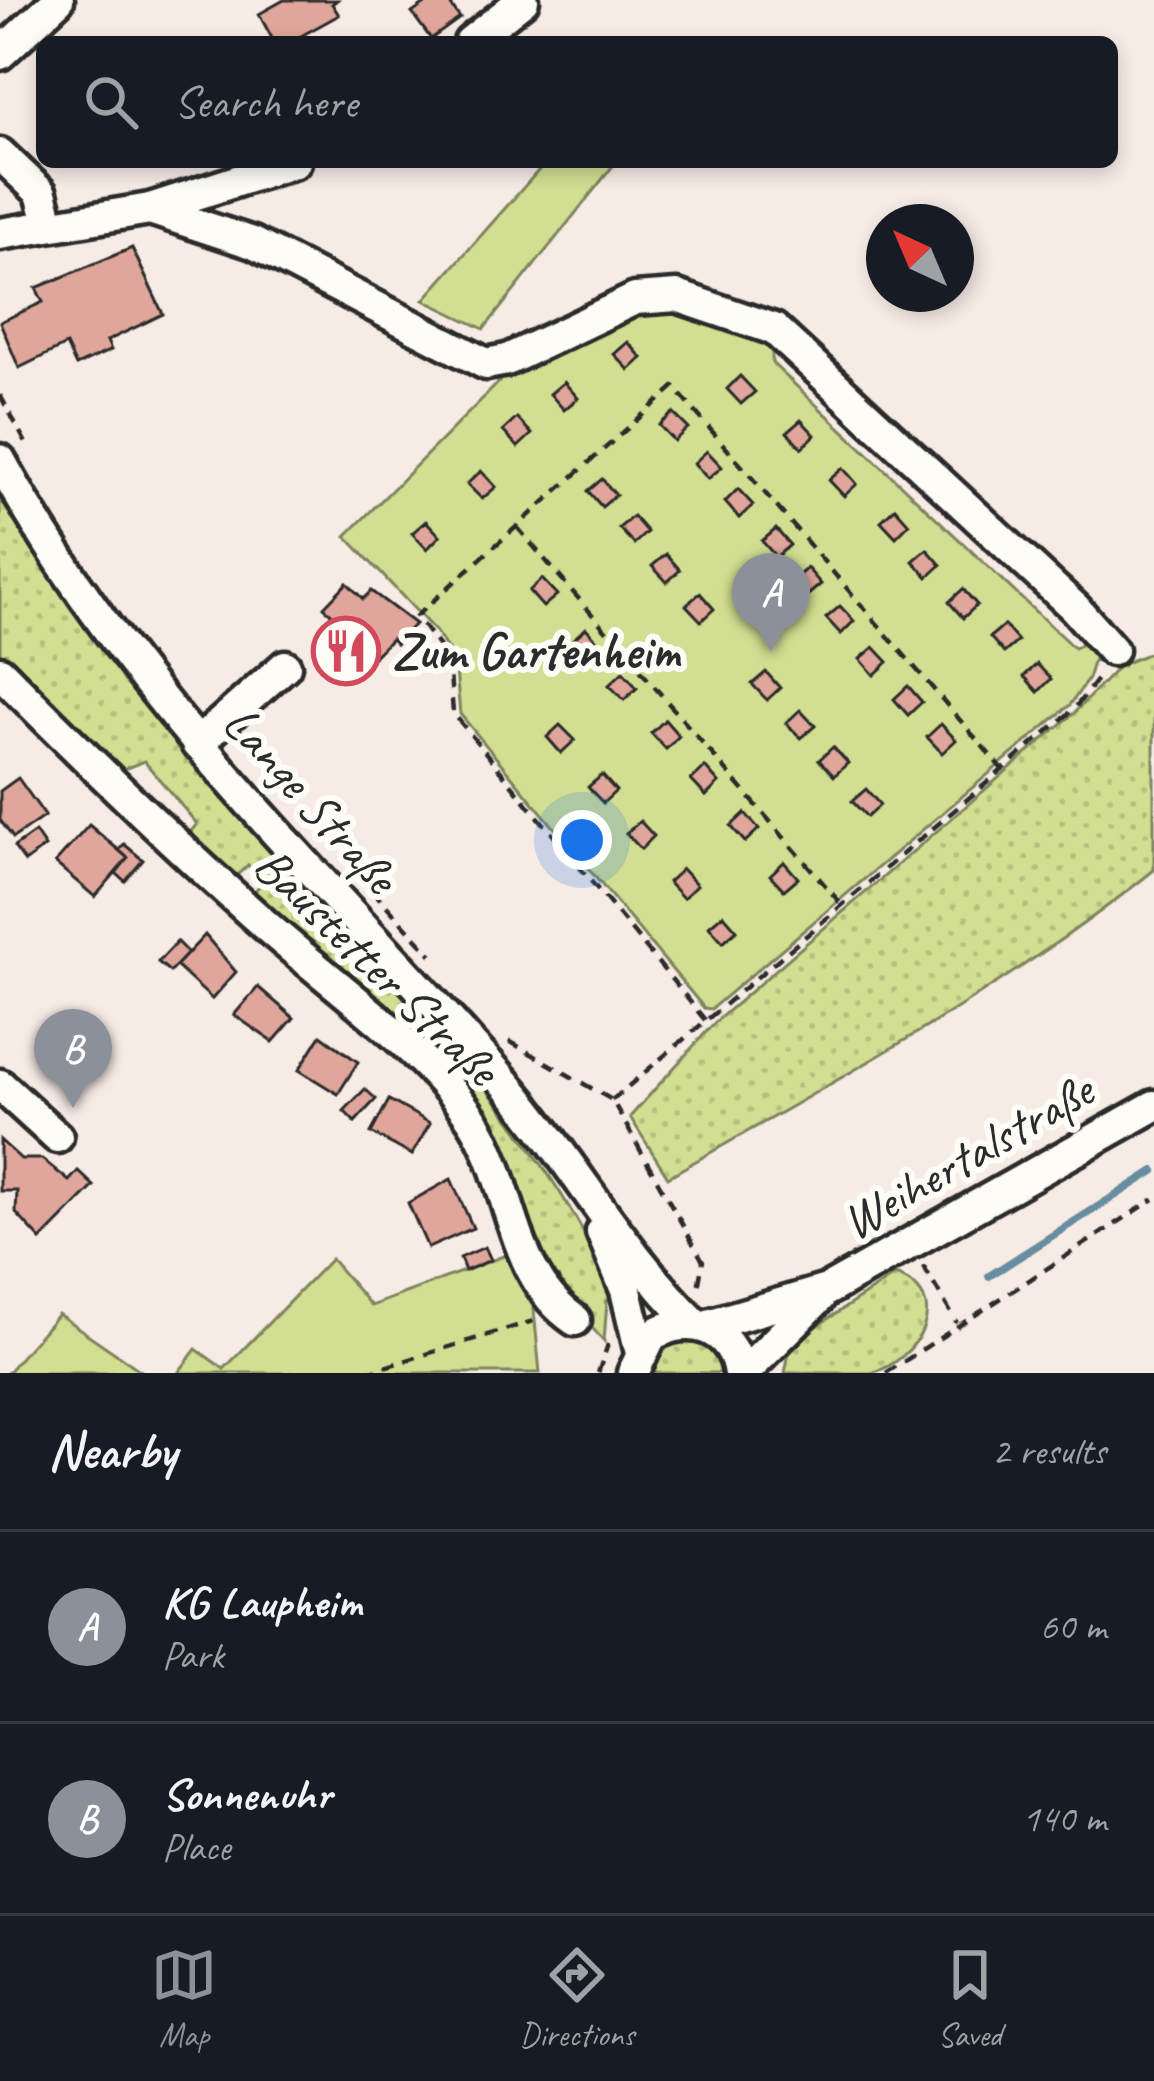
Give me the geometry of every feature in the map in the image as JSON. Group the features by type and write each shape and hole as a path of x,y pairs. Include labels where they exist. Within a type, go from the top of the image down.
{"street":[{"path":"0,54 58,0"},
{"path":"478,36 523,0"},
{"path":"0,154 41,193 49,223"},
{"path":"0,234 150,208 276,168"},
{"path":"150,208 253,243 486,364 506,360 634,299 677,296 774,329 1075,608 1112,650"},
{"name":"Lange Straße","path":"15,454 80,594 196,745 505,1083 579,1183 726,1341 741,1373"},
{"path":"196,745 285,666"},
{"name":"Baustetter Straße","path":"0,672 469,1114 531,1269 568,1316"},
{"path":"0,1084 57,1137"},
{"name":"Weihertalstraße","path":"741,1373 827,1290 1154,1106"},
{"name":"Lange Straße","path":"579,1183 626,1290 627,1363"},
{"name":"Weihertalstraße","path":"627,1363 665,1327 699,1315 827,1290"}],"path":[{"path":"705,1020 453,712 449,660 416,616 674,387 1002,769"},
{"path":"0,394 15,454"},
{"path":"517,526 842,904"},
{"path":"612,1100 1074,709 1112,650"},
{"path":"356,873 435,959"},
{"path":"507,1048 494,1032 612,1100 703,1261 699,1315"},
{"path":"886,1373 1154,1199"},
{"path":"911,1246 958,1325"},
{"path":"365,1373 568,1316"},
{"path":"598,1373 627,1363"}],"green space":[{"path":"541,168 611,168 484,329 424,300"},
{"path":"674,302 772,336 772,363 1074,648 1089,641 1095,656 1088,679 1070,705 711,1009 704,1008 460,714 455,660 435,631 346,536 521,360 636,309"},
{"path":"0,486 46,563 149,709 206,778 429,1020 531,1148 614,1291 607,1301 604,1341 543,1274 493,1145 251,895 263,882 248,865 233,879 186,837 197,824 144,761 119,771 101,761 0,656"},
{"path":"1154,651 1154,870 978,995 668,1177 630,1117 715,1022 1073,714 1120,665"},
{"path":"514,1252 534,1310 540,1373 178,1373 196,1349 224,1369 331,1259 371,1306"},
{"path":"895,1275 924,1297 927,1312 924,1327 903,1356 871,1373 785,1373 791,1343"},
{"path":"58,1314 144,1373 7,1373"},
{"path":"693,1339 715,1352 723,1373 645,1373 663,1348"}],"building":[{"path":"284,0 337,0 332,4 339,15 301,36 271,36 259,14"},
{"path":"431,0 447,0 460,18 429,36 412,13"},
{"path":"132,248 163,314 107,341 111,350 76,366 66,345 19,368 0,322 43,302 36,288"},
{"path":"628,342 642,358 629,370 614,354"},
{"path":"740,376 755,392 741,404 727,389"},
{"path":"564,382 578,398 564,410 550,394"},
{"path":"673,413 688,428 674,441 659,425"},
{"path":"517,418 532,434 518,447 503,431"},
{"path":"801,420 815,435 802,448 787,432"},
{"path":"707,451 722,467 708,479 694,463"},
{"path":"843,468 857,484 844,496 829,480"},
{"path":"481,471 496,487 482,499 467,484"},
{"path":"602,479 616,495 602,507 588,491"},
{"path":"738,489 753,505 739,518 725,502"},
{"path":"895,508 909,524 896,537 881,521"},
{"path":"633,516 647,532 634,544 619,528"},
{"path":"426,521 440,536 427,549 412,533"},
{"path":"776,529 790,545 776,557 762,541"},
{"path":"927,549 941,565 928,577 913,561"},
{"path":"666,554 680,570 667,582 652,566"},
{"path":"807,568 821,584 807,596 793,580"},
{"path":"542,579 557,595 543,607 529,591"},
{"path":"347,583 363,599 371,591 415,624 396,644 391,639 364,667 339,668 316,646 340,622 324,607"},
{"path":"963,589 977,605 963,618 949,602"},
{"path":"700,593 714,609 701,621 686,605"},
{"path":"840,606 854,621 841,634 826,618"},
{"path":"1004,625 1018,641 1004,653 990,637"},
{"path":"586,628 600,644 587,656 572,640"},
{"path":"874,647 888,662 874,675 860,659"},
{"path":"1037,664 1051,679 1038,692 1024,676"},
{"path":"623,672 637,688 624,700 609,685"},
{"path":"766,672 780,688 767,700 752,684"},
{"path":"908,686 922,702 908,715 894,699"},
{"path":"800,710 815,726 801,738 786,723"},
{"path":"665,720 679,736 666,749 651,733"},
{"path":"941,724 956,740 942,753 927,737"},
{"path":"560,725 575,740 561,753 547,737"},
{"path":"833,747 848,763 834,776 819,760"},
{"path":"705,767 719,783 706,796 691,780"},
{"path":"602,775 616,791 603,803 588,787"},
{"path":"18,778 45,816 13,838 0,820 0,791"},
{"path":"866,789 880,805 867,817 852,801"},
{"path":"745,813 759,829 745,842 731,826"},
{"path":"640,821 654,836 641,849 626,833"},
{"path":"89,825 128,858 95,897 55,863"},
{"path":"35,832 45,847 25,862 14,847"},
{"path":"124,844 143,860 125,881 116,873 128,858 119,850"},
{"path":"784,862 798,878 784,890 770,875"},
{"path":"682,869 697,885 683,898 668,882"},
{"path":"723,914 737,930 723,942 709,926"},
{"path":"205,935 236,972 212,999 176,966"},
{"path":"177,942 188,953 170,972 158,962"},
{"path":"258,987 294,1018 273,1042 234,1015"},
{"path":"321,1035 358,1062 338,1094 299,1070"},
{"path":"365,1089 376,1099 355,1122 344,1111"},
{"path":"389,1100 430,1123 412,1155 371,1133"},
{"path":"0,1140 21,1159 42,1159 69,1181 78,1171 94,1186 41,1240 16,1213 17,1191 0,1191"},
{"path":"451,1179 473,1228 428,1248 408,1203"},
{"path":"485,1247 491,1260 465,1271 460,1258"}],"waterway":[{"path":"989,1276 1154,1171"}],"place":[{"name":"Zum Gartenheim","path":"346,651"},
{"name":"KG Laupheim","path":"771,652"},
{"name":"Sonnenuhr","path":"73,1108"}]}
